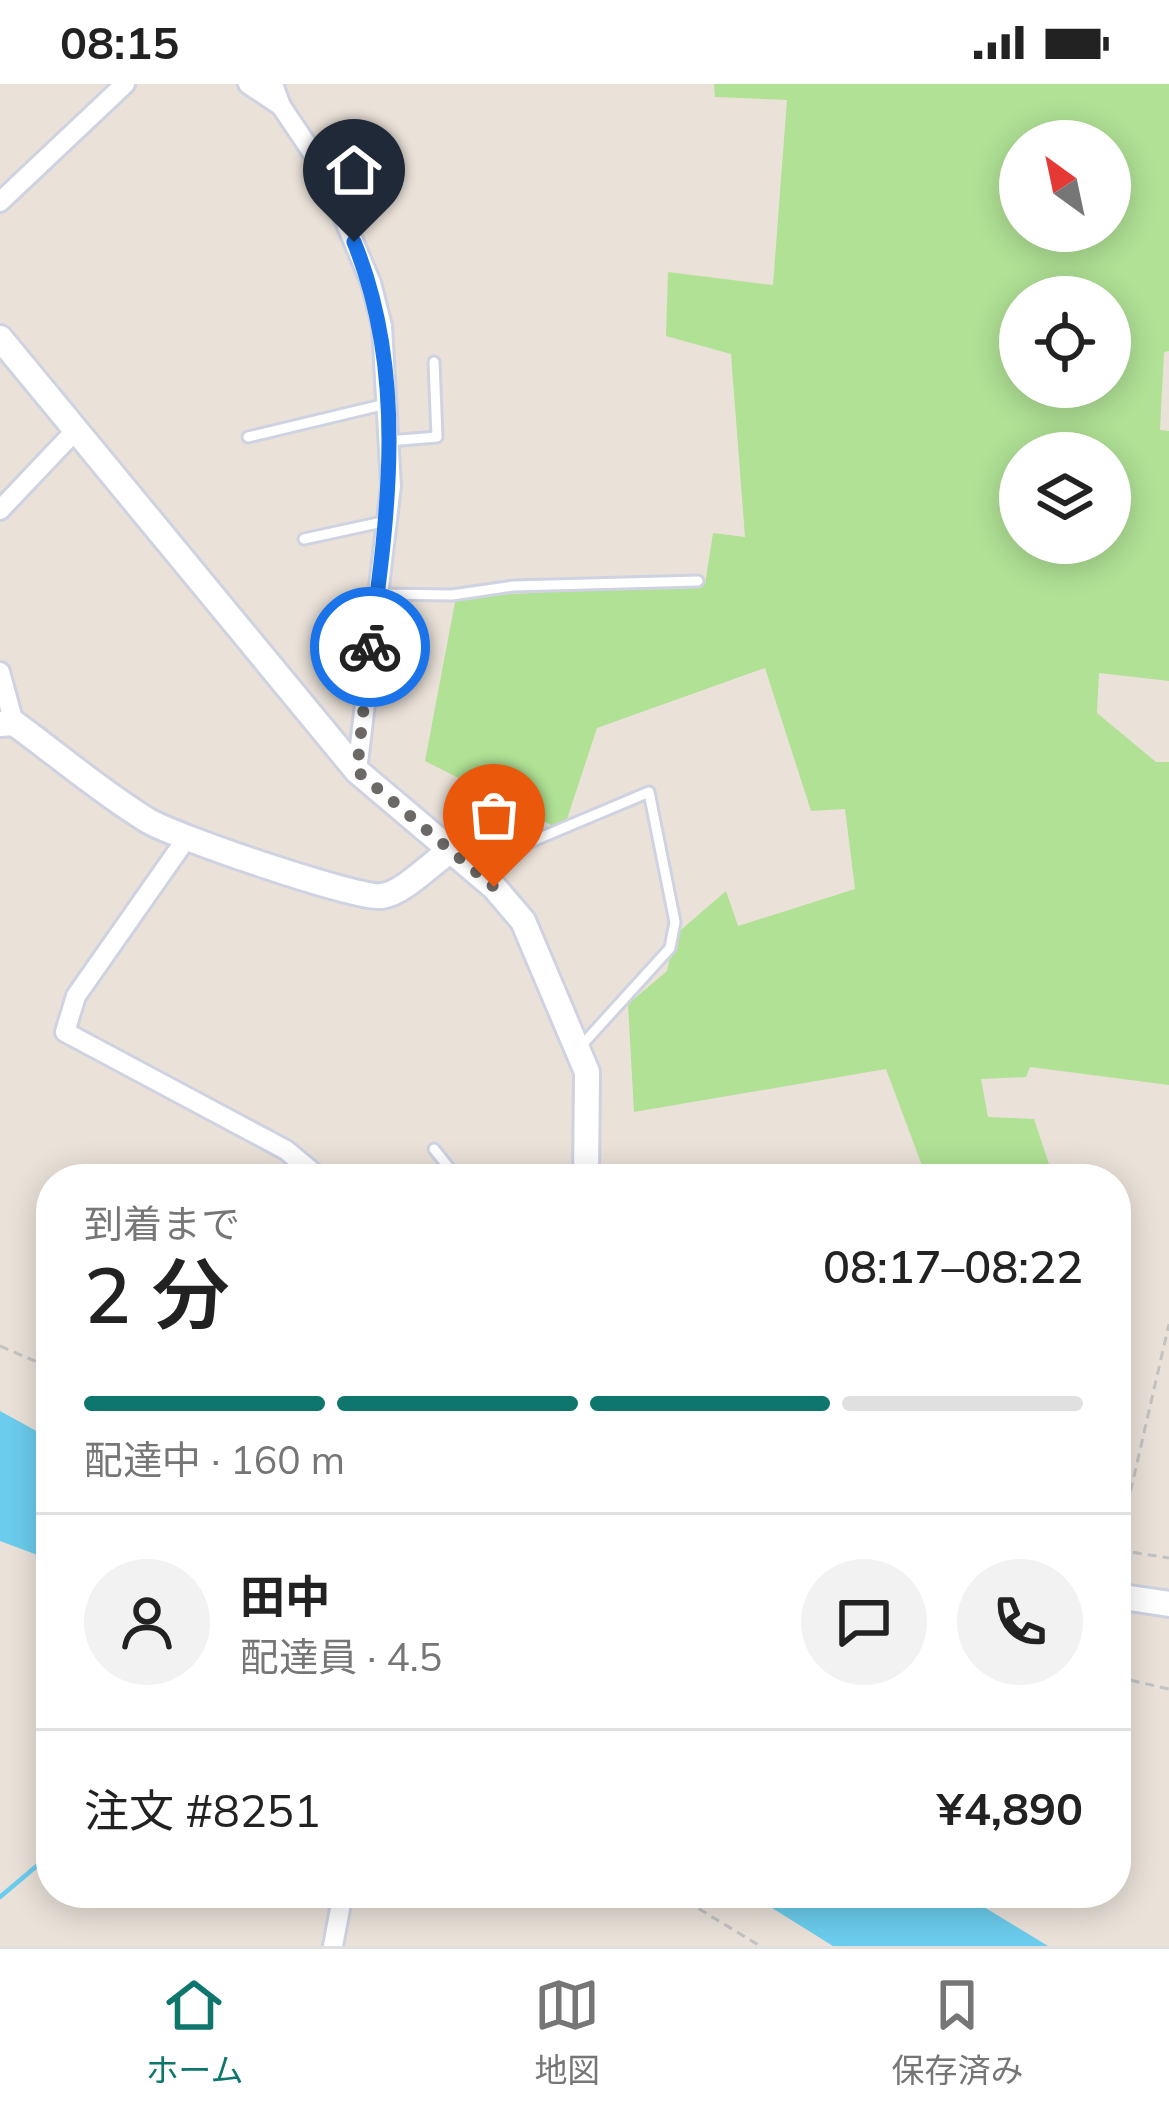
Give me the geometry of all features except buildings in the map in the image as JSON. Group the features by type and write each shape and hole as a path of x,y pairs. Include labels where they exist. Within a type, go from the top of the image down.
{"street":[{"path":"0,202 125,84"},
{"path":"248,84 281,106"},
{"path":"272,84 281,106 322,167 371,283 382,326 389,520 357,771"},
{"path":"0,338 357,771 471,867 523,921 590,1090 587,1164"},
{"path":"0,510 75,431"},
{"path":"0,672 7,724 149,822 186,839 374,897 388,896 450,851"},
{"path":"186,839 76,996 65,1032 286,1150 303,1164"},
{"path":"1131,1598 1169,1604"},
{"path":"333,1946 340,1908"}],"lane":[{"path":"388,441 437,437 434,362"},
{"path":"248,437 386,404"},
{"path":"304,539 389,520"},
{"path":"378,593 452,595 513,586 698,581"},
{"path":"471,867 649,792 676,922 670,948 578,1050"},
{"path":"434,1149 446,1164"}],"path":[{"path":"1131,1486 1169,1324"},
{"path":"0,1346 36,1362"},
{"path":"1131,1552 1169,1558"},
{"path":"1131,1680 1169,1689"},
{"path":"698,1908 760,1946"}],"green space":[{"path":"714,84 1169,84 1169,351 1164,352 1160,430 1169,431 1169,681 1099,673 1097,713 1156,762 1169,762 1169,1085 1030,1067 1026,1077 981,1079 988,1117 1034,1119 1049,1164 921,1164 886,1069 634,1112 628,1004 667,971 675,935 726,891 738,926 855,889 845,809 811,811 765,668 597,728 563,831 425,761 456,597 705,584 713,533 745,537 731,354 666,336 668,272 773,285 787,100 715,97"}],"water":[{"path":"0,1411 36,1431 36,1554 0,1541"},
{"path":"772,1908 986,1908 1048,1946 833,1946"}],"waterway":[{"path":"0,1897 36,1867"}],"way so far":[{"path":"370,647 357,771 494,887"}],"route":[{"path":"354,242 382,326 391,486 370,647"}]}
